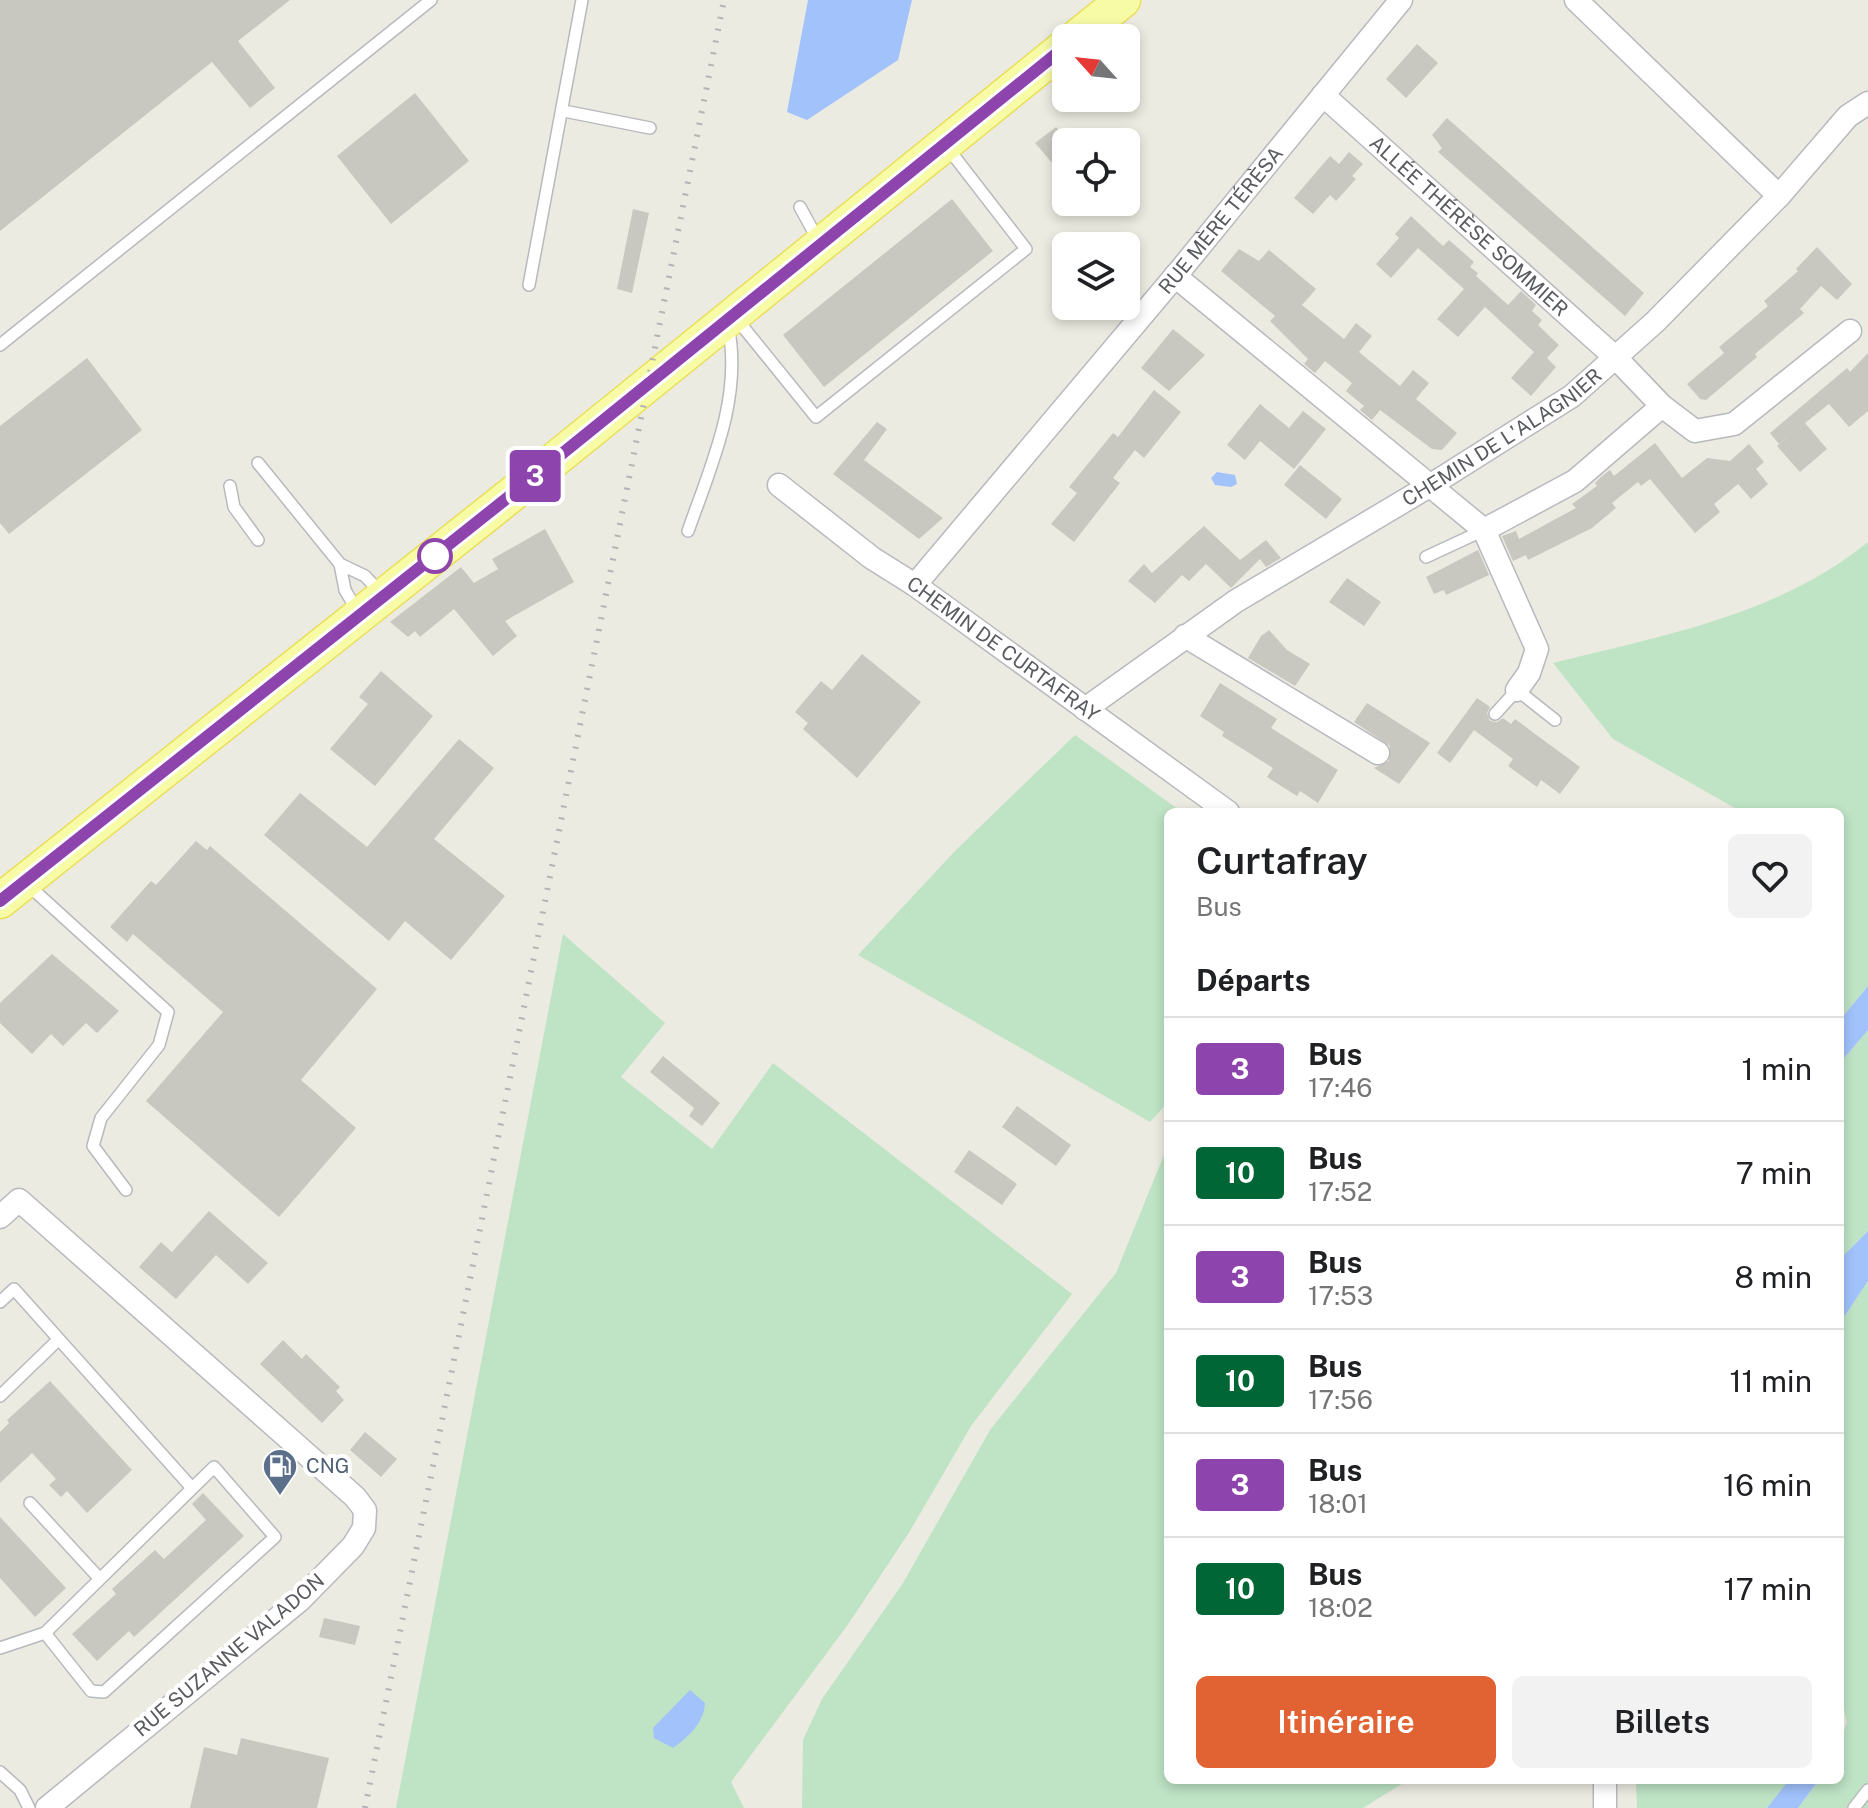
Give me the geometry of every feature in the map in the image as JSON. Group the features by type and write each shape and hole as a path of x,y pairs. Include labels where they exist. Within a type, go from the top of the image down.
{"main road":[{"path":"1093,24 1123,0"},
{"path":"12,892 1052,57"}],"street":[{"name":"RUE MÈRE TÉRÈSA","path":"915,585 1175,276 1401,0"},
{"path":"1576,0 1779,196"},
{"name":"ALLÉE THÉRÈSE SOMMIER","path":"1323,95 1616,358 1662,406 1695,431 1734,424 1850,331"},
{"name":"CHEMIN DE L'ALAGNIER","path":"1085,709 1236,601 1431,485 1572,396 1616,358 1779,196 1848,116 1868,103"},
{"path":"1175,276 1484,530 1537,649 1529,673 1517,690"},
{"path":"1484,530 1575,481 1662,406"},
{"name":"CHEMIN DE CURTAFRAY","path":"779,485 872,558 915,585 1222,808"},
{"path":"1185,636 1378,753"},
{"name":"RUE SUZANNE VALADON","path":"0,1217 19,1200 355,1497 365,1510 364,1528 353,1546 300,1600 47,1808"},
{"path":"1605,1784 1605,1808"}],"lane":[{"path":"0,345 431,0"},
{"path":"529,285 564,111 580,1"},
{"path":"564,111 650,128"},
{"path":"730,318 816,417 1026,249 944,144"},
{"path":"800,207 820,244"},
{"path":"688,531 730,401 730,318"},
{"path":"258,463 340,564 365,576 372,606"},
{"path":"230,486 234,507 258,540"},
{"path":"1426,557 1484,530"},
{"path":"340,564 345,590 372,606"},
{"path":"1495,714 1517,690 1555,720"},
{"path":"12,892 168,1012 159,1045 101,1118 93,1146 126,1190"},
{"path":"0,1302 14,1289 192,1488"},
{"path":"0,1396 59,1339"},
{"path":"0,1648 45,1633 214,1467 275,1537 104,1692 91,1691 45,1633"},
{"path":"30,1503 100,1579"},
{"path":"0,1772 20,1790 29,1808"},
{"path":"1854,1808 1868,1790"}],"green space":[{"path":"1868,542 1868,986 1844,1015 1844,808 1735,808 1613,739 1553,663 1718,620 1796,588"},
{"path":"1075,735 1176,808 1164,808 1164,1106 1150,1122 858,955 955,851"},
{"path":"563,934 665,1023 621,1077 712,1149 773,1063 1072,1294 971,1426 910,1531 849,1623 731,1782 744,1808 396,1808"},
{"path":"1868,1030 1868,1231 1844,1255 1844,1058"},
{"path":"1164,1155 1164,1784 1402,1784 1363,1808 802,1808 803,1740 822,1699 903,1583 990,1430 1116,1273"},
{"path":"1868,1281 1868,1808 1798,1808 1816,1784 1844,1784 1844,1731 1847,1723 1844,1709 1844,1317"},
{"path":"1636,1784 1786,1784 1767,1808 1637,1808"}],"water":[{"path":"808,0 912,0 898,60 807,120 787,112"},
{"path":"1217,472 1235,475 1237,484 1231,487 1215,485 1211,478"},
{"path":"1868,986 1868,1030 1844,1058 1844,1015"},
{"path":"1868,1231 1868,1281 1844,1317 1844,1255"},
{"path":"690,1690 705,1703 702,1717 673,1748 654,1738 653,1728"},
{"path":"1786,1784 1816,1784 1798,1808 1767,1808"}],"building":[{"path":"0,0 290,0 238,41 275,88 250,108 212,62 0,231"},
{"path":"1417,44 1438,63 1406,98 1386,79"},
{"path":"415,93 469,161 391,224 337,156"},
{"path":"1447,118 1644,293 1625,316 1438,152 1442,148 1432,135"},
{"path":"1052,130 1052,163 1035,143"},
{"path":"1349,152 1363,164 1352,176 1356,179 1336,201 1330,195 1313,214 1294,198 1330,156 1339,164"},
{"path":"952,199 993,251 824,387 783,335"},
{"path":"633,209 649,213 632,293 617,289"},
{"path":"1411,216 1443,246 1449,240 1474,262 1470,267 1478,273 1476,276 1508,305 1521,291 1536,305 1532,311 1542,320 1538,325 1559,345 1547,358 1556,367 1531,396 1511,378 1534,352 1485,307 1458,337 1437,319 1464,289 1418,248 1391,278 1376,264 1399,238 1395,234"},
{"path":"1817,247 1852,284 1837,300 1821,286 1800,309 1804,313 1755,354 1757,357 1706,400 1700,399 1687,384 1724,353 1719,347 1768,306 1764,301 1798,271 1796,269"},
{"path":"1239,249 1259,261 1269,250 1316,289 1302,305 1344,339 1356,323 1372,336 1359,352 1400,386 1413,370 1429,383 1416,399 1457,433 1442,450 1432,449 1380,410 1372,420 1360,410 1364,406 1346,391 1352,383 1325,361 1315,373 1304,364 1308,359 1270,321 1275,316 1221,271"},
{"path":"1173,329 1205,355 1169,391 1141,368"},
{"path":"1868,353 1868,411 1849,427 1829,404 1805,423 1827,449 1800,472 1777,446 1790,435 1779,444 1770,433 1847,368 1850,372"},
{"path":"87,358 142,430 9,534 0,523 0,426"},
{"path":"1154,390 1181,412 1144,458 1135,450 1113,478 1120,483 1074,542 1051,524 1077,493 1069,487 1113,433 1118,437"},
{"path":"1260,404 1289,428 1303,411 1326,429 1294,469 1260,441 1245,460 1227,445"},
{"path":"877,422 887,429 864,460 943,518 919,539 833,474"},
{"path":"1655,443 1682,478 1707,458 1730,461 1749,444 1764,462 1756,469 1768,484 1751,499 1738,484 1714,504 1720,512 1695,533 1650,479 1641,486 1638,482 1612,503 1616,508 1592,528 1528,560 1526,555 1513,561 1502,536 1516,531 1519,539 1576,508 1572,504 1597,486 1595,483 1602,476 1610,470 1614,476"},
{"path":"1300,465 1342,499 1326,519 1284,485"},
{"path":"1204,526 1240,560 1266,540 1281,558 1266,567 1260,559 1231,588 1206,564 1189,581 1182,575 1155,603 1128,581 1144,564 1152,573"},
{"path":"545,529 574,582 505,621 517,636 493,656 454,609 420,637 415,631 408,637 390,622 461,567 474,583 498,569 492,559"},
{"path":"1478,550 1489,575 1446,595 1444,590 1434,594 1426,577"},
{"path":"1347,578 1381,602 1364,626 1329,602"},
{"path":"1269,630 1287,650 1310,664 1295,686 1248,658 1261,636"},
{"path":"862,654 921,702 857,778 803,729 808,723 795,712 821,681 832,690"},
{"path":"381,671 433,716 375,786 330,749 368,704 359,697"},
{"path":"1220,683 1277,719 1271,728 1338,770 1318,803 1300,791 1297,796 1267,777 1273,768 1222,736 1224,732 1200,716"},
{"path":"1477,698 1490,707 1487,713 1490,721 1497,722 1503,718 1511,724 1515,719 1580,767 1560,794 1541,780 1537,787 1508,766 1513,759 1474,730 1450,763 1437,753"},
{"path":"1367,703 1430,743 1399,784 1374,768 1389,761 1390,746 1354,722"},
{"path":"459,739 494,768 434,839 505,896 451,960 405,921 389,941 264,835 300,793 367,847"},
{"path":"196,841 207,850 210,846 377,989 301,1080 356,1128 279,1217 146,1101 223,1012 133,934 127,942 110,927 151,881 156,885"},
{"path":"52,954 119,1011 97,1033 86,1023 63,1046 51,1034 32,1054 0,1023 0,1003"},
{"path":"663,1056 720,1103 702,1126 689,1116 694,1108 650,1072"},
{"path":"1017,1106 1071,1145 1056,1166 1002,1127"},
{"path":"969,1150 1017,1184 1002,1205 954,1172"},
{"path":"209,1211 268,1263 248,1284 216,1255 176,1299 139,1267 161,1242 172,1252"},
{"path":"283,1340 302,1359 306,1354 340,1387 336,1391 344,1400 322,1423 260,1364"},
{"path":"50,1381 132,1470 87,1513 67,1491 61,1497 49,1485 56,1479 32,1453 0,1483 0,1432 9,1423 7,1420"},
{"path":"365,1432 397,1459 381,1477 350,1450"},
{"path":"203,1493 244,1536 134,1637 129,1631 97,1661 72,1634 116,1594 112,1589 155,1550 164,1559 206,1520 192,1504"},
{"path":"0,1517 66,1588 35,1617 0,1578"},
{"path":"324,1618 360,1626 355,1645 319,1637"},
{"path":"241,1738 329,1758 317,1808 190,1808 204,1747 237,1755"}],"railway":[{"path":"365,1808 724,0"}],"bus line":[{"name":"3","path":"0,901 511,495 1052,57"}],"place":[{"name":"CNG","path":"280,1497"}]}
